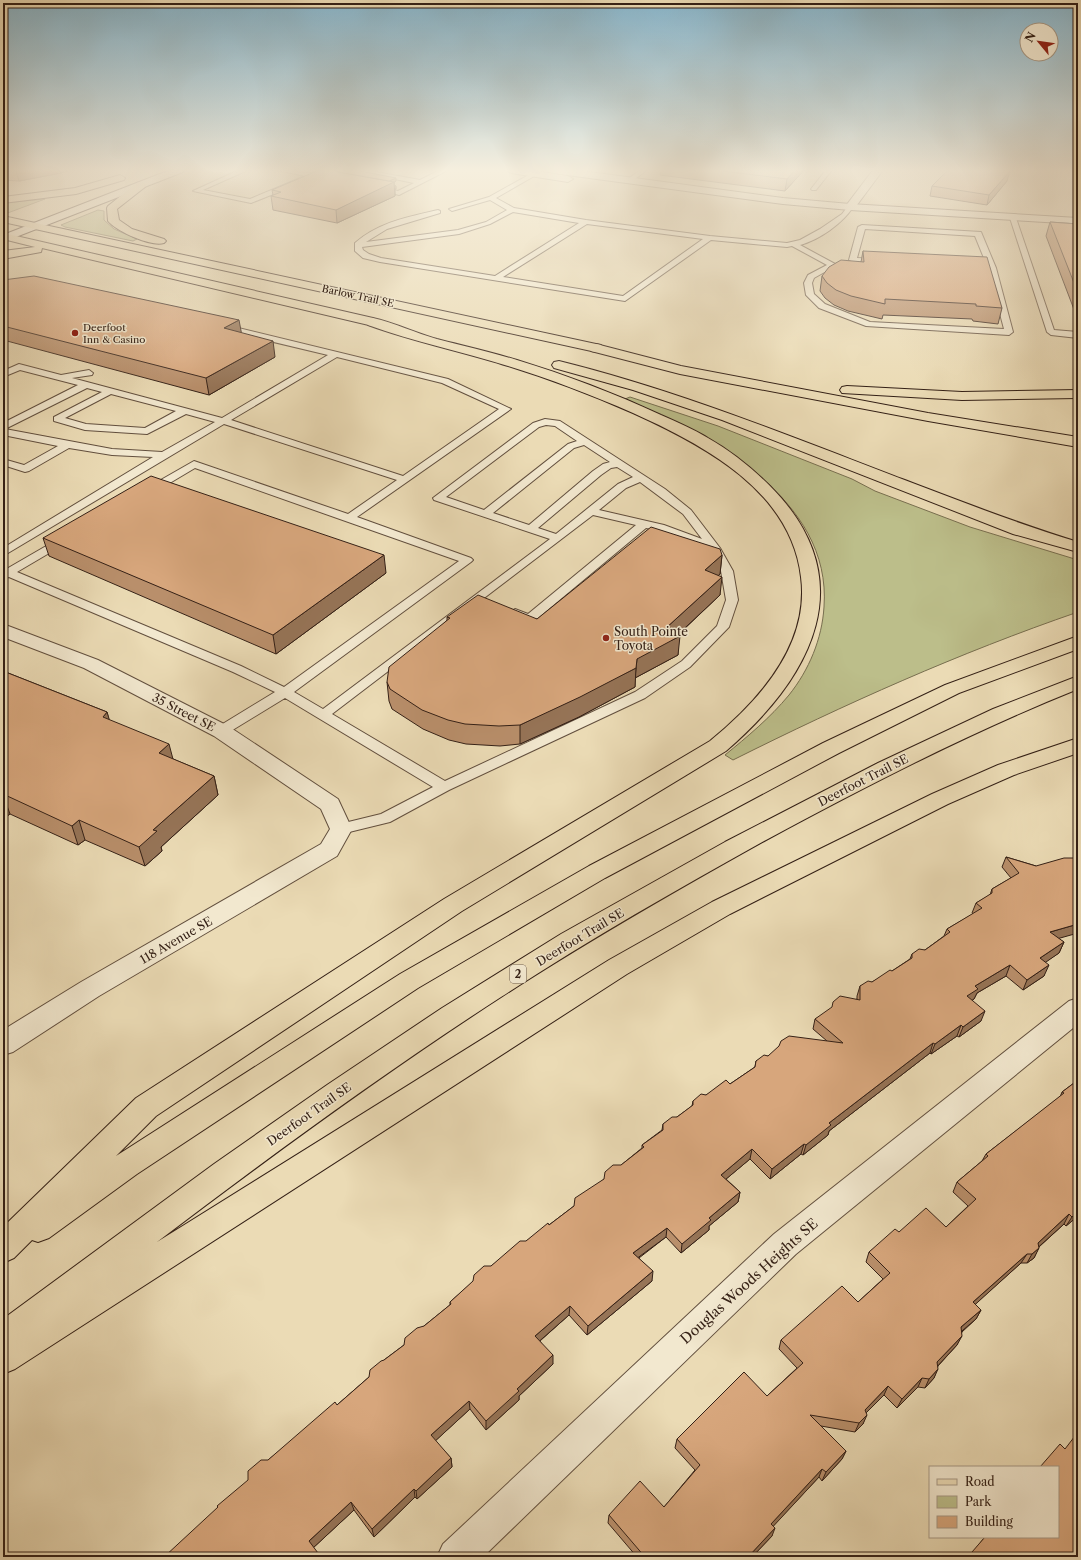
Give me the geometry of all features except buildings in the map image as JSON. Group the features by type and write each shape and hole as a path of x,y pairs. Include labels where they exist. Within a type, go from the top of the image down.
{"main road":[{"name":"Barlow Trail SE","path":"32,243 373,322"},
{"name":"Barlow Trail SE","path":"129,243 351,295 596,348"},
{"path":"173,243 338,286 351,295"},
{"path":"3,255 30,250 58,249"},
{"path":"373,322 403,327 491,348 638,387 727,417 1019,530 1078,547"},
{"path":"3,1248 146,1106 453,905 718,746 744,723 770,695 798,652 808,627 811,606 812,580 810,560 793,522 779,504 744,470 716,449 691,434 613,399 531,368 399,332 373,322"},
{"path":"596,348 854,390 913,395 965,397 1078,394"},
{"path":"596,348 680,370 928,417 1078,442"},
{"path":"3,1253 127,1165 409,981 597,872 831,748 945,693 1078,642"},
{"name":"Deerfoot Trail SE","path":"3,1339 202,1189 451,1016 534,964 658,890 800,812 979,724 1078,682"},
{"path":"3,1358 618,967 721,908 940,799 1006,770 1078,745"}],"street":[{"name":"35 Street SE","path":"3,630 91,664 221,731 330,804 342,829"},
{"name":"118 Avenue SE","path":"3,1044 90,990 329,850 342,829"},
{"name":"Douglas Woods Heights SE","path":"456,1557 786,1244 1078,1009"}],"lane":[{"path":"358,245 375,243"},
{"path":"495,279 553,243"},
{"path":"358,245 359,251 366,256 380,260 625,300 703,243"},
{"path":"755,243 799,243"},
{"path":"853,243 843,262 811,277 808,283 810,295 822,306 869,324 1009,332 981,243"},
{"path":"1021,243 1051,332 1078,335"},
{"path":"794,244 843,262 892,262"},
{"path":"213,324 384,364 445,381 506,409 349,518"},
{"path":"3,553 336,354"},
{"path":"3,374 19,367 223,421 404,479"},
{"path":"59,378 89,373"},
{"path":"106,377 108,391"},
{"path":"3,428 84,385"},
{"path":"108,391 57,419 85,427 148,431 184,411"},
{"path":"342,829 385,818 444,787 640,695 686,664 723,627 732,600 726,570 714,548 686,512 661,491 586,441 557,424 545,422 536,425 438,498 558,538"},
{"path":"3,432 67,445 112,452 164,456"},
{"path":"485,514 571,446 586,441"},
{"path":"3,462 25,469 67,445"},
{"path":"530,528 597,473 607,466 619,463"},
{"path":"140,496 194,464 467,560 285,692 221,731"},
{"path":"324,714 558,538 622,486 641,478"},
{"path":"591,511 660,527 714,548"},
{"path":"507,610 529,619 644,524"},
{"path":"6,574 71,536"},
{"path":"6,574 237,669 285,692 444,787"},
{"path":"478,598 492,604"}],"green space":[{"path":"630,397 718,426 852,479 875,491 970,527 1078,560 1078,612 946,662 903,680 817,719 733,760 725,755 774,712 789,695 808,665 817,642 823,619 824,607 821,568 808,534 787,503 759,476 727,452 693,432 625,399"}],"place":[{"name":"Deerfoot Inn & Casino","path":"75,333"},
{"name":"South Pointe Toyota","path":"606,638"}]}
